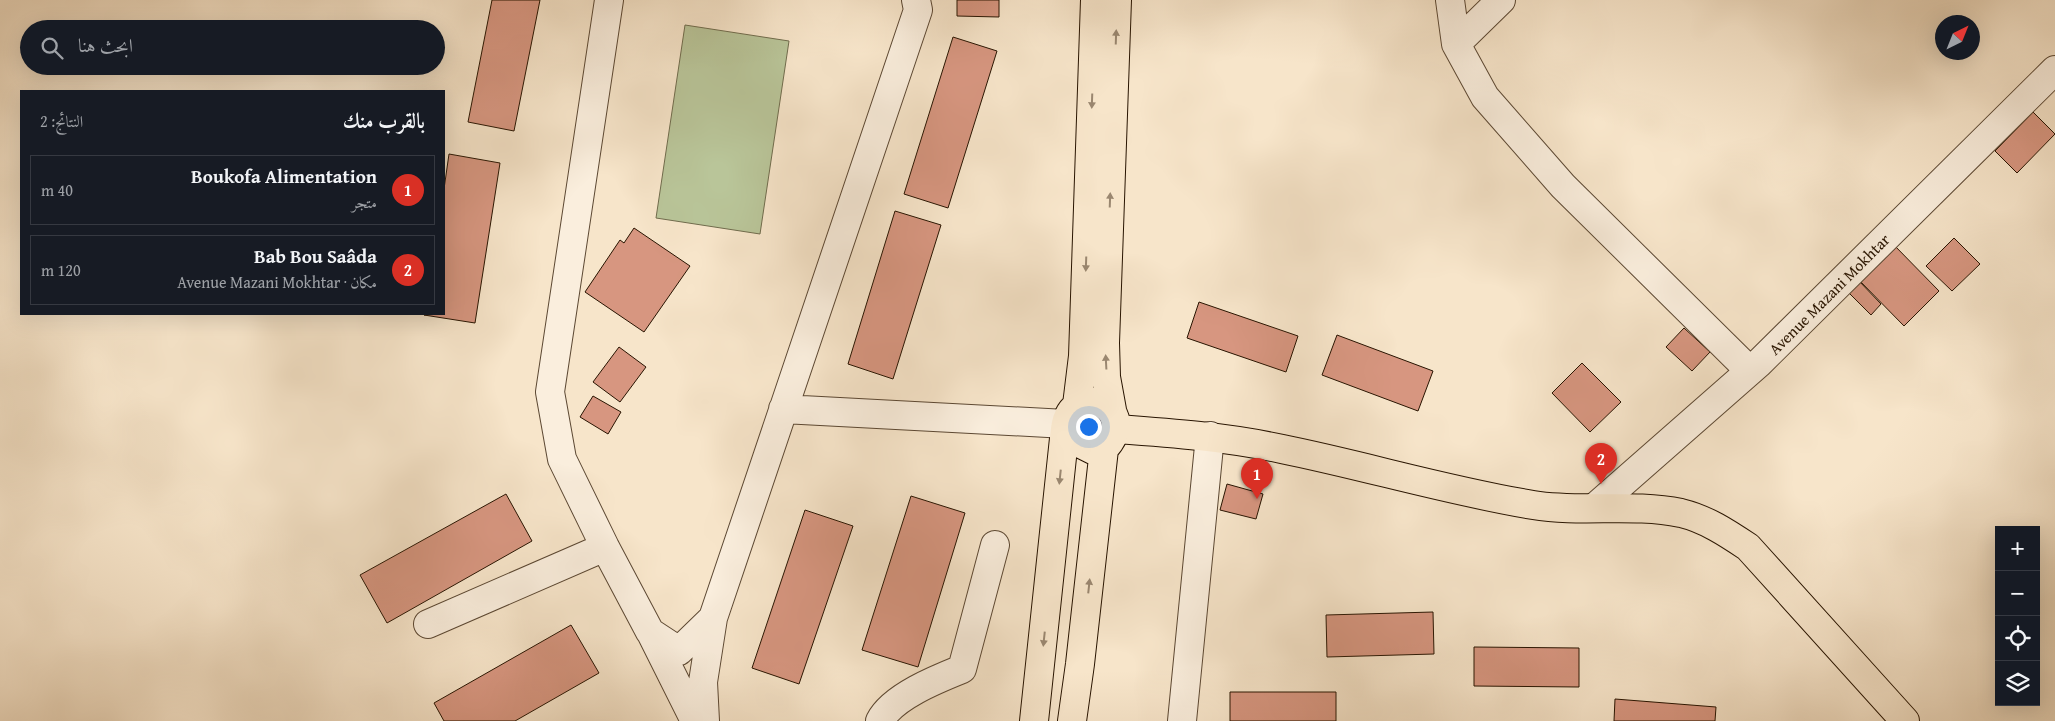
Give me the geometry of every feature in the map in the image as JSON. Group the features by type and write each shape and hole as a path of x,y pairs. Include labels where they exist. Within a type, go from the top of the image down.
{"main road":[{"path":"1034,721 1069,419 1083,356 1095,0"},
{"path":"1072,721 1111,429 1105,343 1118,0"},
{"path":"1069,419 1089,400 1102,402 1111,429"},
{"path":"1069,419 1079,443 1095,451 1111,429"},
{"path":"1111,429 1210,436 1282,449 1454,490 1536,506 1646,508 1682,514 1717,527 1748,547 1906,721"}],"street":[{"path":"609,0 550,392 562,459 695,721"},
{"path":"705,721 703,682 713,618 918,10 916,0"},
{"path":"1450,0 1456,44 1485,97 1563,186 1750,371"},
{"path":"1456,44 1501,0"},
{"name":"Avenue Mazani Mokhtar","path":"1594,508 1750,371 2055,70"},
{"path":"783,409 1069,419"},
{"path":"1182,721 1210,436"},
{"path":"880,721 884,712 921,686 962,669 995,545"},
{"path":"428,624 605,547"},
{"path":"650,632 679,651 713,618"}],"green space":[{"path":"685,25 789,41 760,234 656,218"}],"building":[{"path":"492,0 540,0 514,131 468,122"},
{"path":"957,0 999,0 999,17 957,16"},
{"path":"953,37 997,51 948,208 904,194"},
{"path":"2033,112 2055,134 2017,173 1995,151"},
{"path":"449,154 500,163 475,323 424,315 445,315 445,182"},
{"path":"895,211 941,225 893,379 848,364"},
{"path":"634,228 690,266 644,332 585,292 620,240 624,243"},
{"path":"1954,238 1980,264 1952,291 1926,266"},
{"path":"1893,244 1939,291 1904,326 1858,279"},
{"path":"1859,281 1881,304 1871,315 1848,292"},
{"path":"1199,302 1298,336 1286,372 1187,338"},
{"path":"1684,328 1710,352 1692,371 1666,347"},
{"path":"1337,335 1433,371 1418,411 1322,375"},
{"path":"619,347 646,367 620,402 593,382"},
{"path":"1582,363 1621,402 1590,432 1552,393"},
{"path":"593,396 621,412 608,434 580,417"},
{"path":"1227,484 1263,494 1256,519 1220,510"},
{"path":"506,494 532,541 387,623 360,575"},
{"path":"911,496 965,513 918,667 862,650"},
{"path":"805,510 853,526 799,684 752,668"},
{"path":"1433,612 1434,654 1327,657 1326,615"},
{"path":"571,625 599,673 515,721 444,721 434,703"},
{"path":"1474,647 1579,648 1579,687 1474,686"},
{"path":"1230,692 1336,692 1336,721 1230,721"},
{"path":"1615,699 1716,707 1715,721 1614,721"}],"place":[{"name":"Bab Bou Saâda","path":"1601,484"},
{"name":"Boukofa Alimentation","path":"1257,499"}]}
